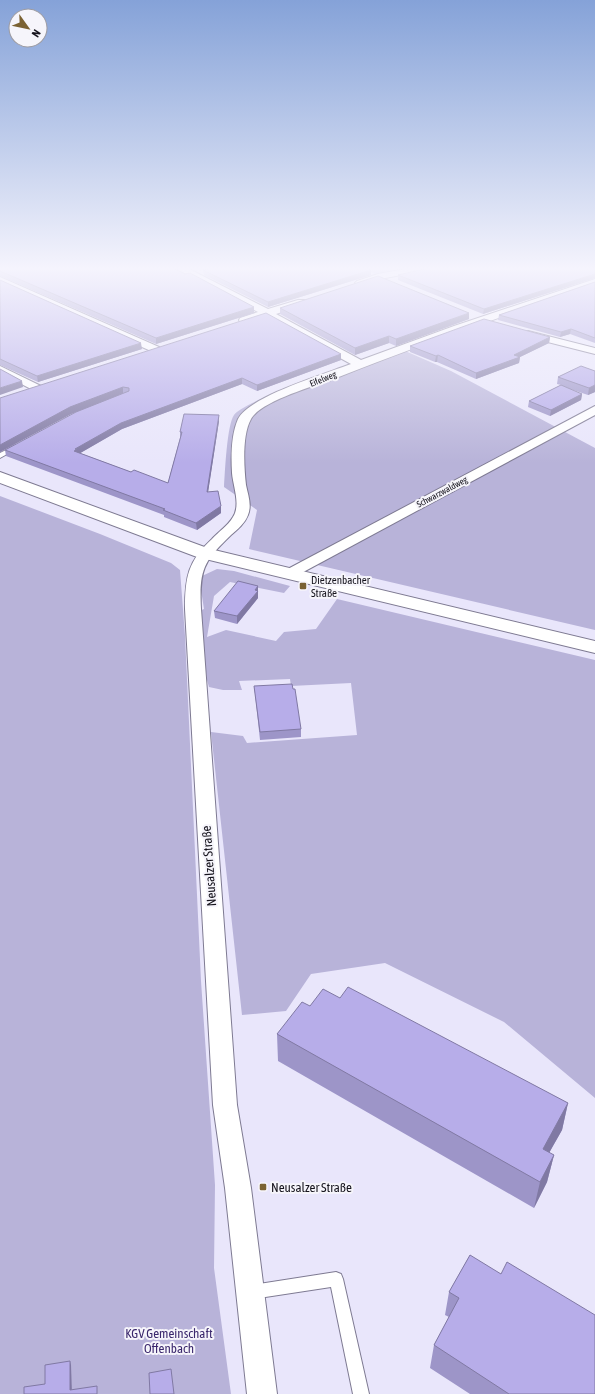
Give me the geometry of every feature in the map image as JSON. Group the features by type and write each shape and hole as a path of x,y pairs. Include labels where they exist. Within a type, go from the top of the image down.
{"main road":[{"path":"0,477 204,553 595,647"}],"street":[{"path":"124,333 159,348 140,354"},
{"path":"304,333 360,364"},
{"name":"Eifelweg","path":"204,553 235,525 242,514 244,507 240,487 238,458 242,427 247,415 264,403 360,364 443,333"},
{"path":"527,333 595,351"},
{"path":"0,368 41,387 22,393"},
{"name":"Schwarzwaldweg","path":"289,574 595,410"},
{"name":"Neusalzer Straße","path":"204,553 193,580 193,609 225,1105 238,1188 262,1394"}],"lane":[{"path":"0,456 24,442"},
{"path":"250,1293 336,1279 361,1394"}],"green space":[{"path":"396,347 451,371 595,448 595,630 249,549 257,510 224,487 228,438 234,415 243,408 260,399"},
{"name":"KGV Gemeinschaft Offenbach","path":"0,496 171,563 180,570 185,636 201,981 215,1185 214,1268 231,1394 0,1394"},
{"path":"217,569 234,571 290,586 284,593 230,582 214,596 207,637 226,630 276,641 284,632 316,629 337,599 595,660 595,1098 504,1022 385,963 311,974 286,1011 242,1015 211,732 243,736 247,743 357,735 351,683 291,686 290,679 239,681 242,690 223,690 209,687 199,611 204,609 201,590 202,576"}],"building":[{"path":"0,333 119,333 141,343 37,376 0,359"},
{"path":"144,333 172,333 156,338"},
{"path":"203,333 303,333 341,354 257,385 242,378 121,423 75,449 77,450 74,451 131,472 134,470 168,483 182,432 180,432 184,414 219,415 207,492 218,491 221,506 196,523 163,510 165,509 5,450 76,412 129,391 129,388 123,387 70,407 0,445 0,398"},
{"path":"327,333 413,333 396,339 389,336 355,348"},
{"path":"445,333 536,333 550,337 514,355 520,357 476,373 438,355 436,356 410,346"},
{"path":"582,333 595,333 595,338"},
{"path":"581,366 595,371 595,385 589,388 558,377"},
{"path":"0,369 22,381 0,388"},
{"path":"561,385 582,394 551,410 529,401"},
{"path":"238,581 258,586 255,590 258,591 237,616 214,611"},
{"path":"292,684 293,689 295,689 301,729 260,732 254,686"},
{"path":"348,987 568,1103 543,1149 554,1155 540,1182 277,1034 302,1002 310,1006 323,989 340,998"},
{"path":"470,1255 501,1274 507,1262 595,1315 595,1394 509,1394 434,1345 459,1298 449,1292"},
{"path":"70,1361 70,1390 97,1386 97,1394 24,1394 24,1387 45,1384 45,1365"},
{"path":"171,1369 174,1394 150,1394 149,1373"}],"place":[{"name":"Dietzenbacher Straße","path":"303,586"},
{"name":"Neusalzer Straße","path":"263,1187"}]}
